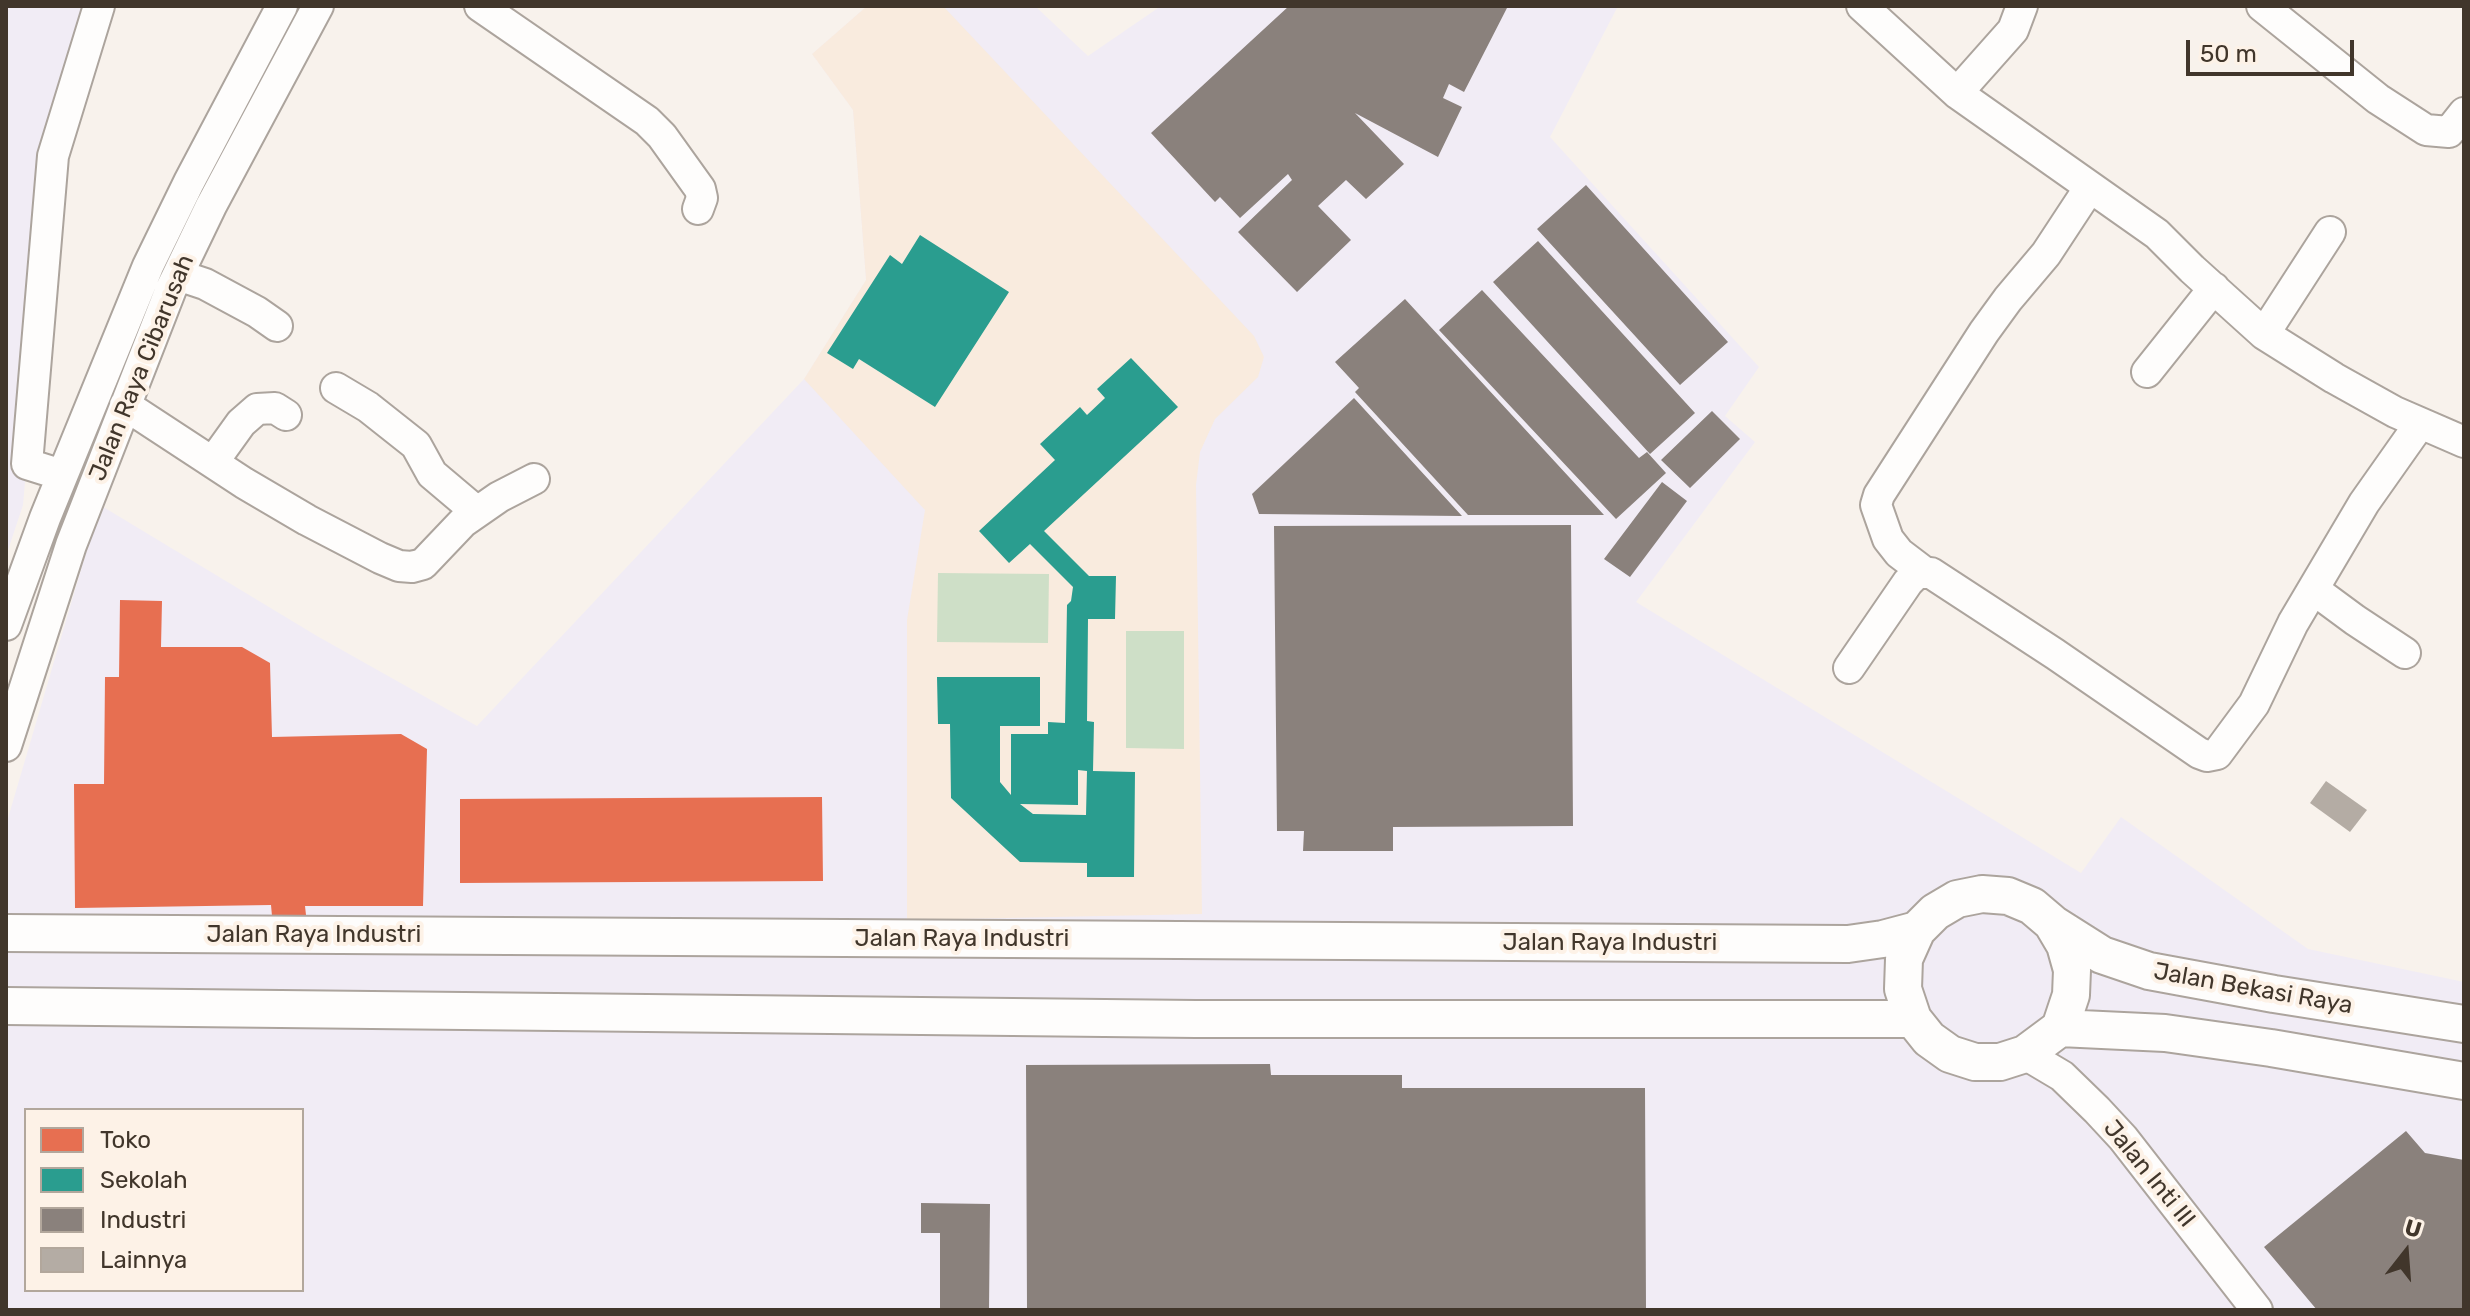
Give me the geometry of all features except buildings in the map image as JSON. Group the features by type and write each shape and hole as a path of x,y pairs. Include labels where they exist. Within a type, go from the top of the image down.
{"main road":[{"path":"1982,894 2008,896 2032,906 2052,923 2065,945 2072,970 2071,995 2060,1028 2025,1054 2000,1062 1975,1062 1950,1054 1929,1039 1913,1019 1903,989 1904,959 1917,930 1935,912 1957,899 1982,894"},
{"name":"Jalan Bekasi Raya","path":"2052,923 2102,955 2149,971 2464,1024"},
{"name":"Jalan Raya Industri","path":"6,933 1848,944 1917,930"},
{"path":"6,1006 1196,1019 1913,1019"},
{"path":"2060,1028 2165,1033 2464,1081"}],"street":[{"path":"62,475 27,464 27,457 53,156 99,6"},
{"name":"Jalan Raya Cibarusah","path":"6,625 62,475 148,266 282,6"},
{"name":"Jalan Raya Cibarusah","path":"6,746 14,693 178,275 211,206 318,6"},
{"path":"480,6 647,121 662,136 700,189 702,198 698,209"},
{"path":"1862,6 1957,93 2157,234 2264,334 2334,378 2419,425 2464,442"},
{"path":"1957,93 2013,30 2022,6"},
{"path":"2262,6 2378,99 2426,130 2449,132 2464,113"},
{"path":"1924,572 1899,553 1888,539 1876,505 1879,495 1984,332 2046,254 2090,187"},
{"path":"2264,334 2330,232"},
{"path":"178,275 205,284 277,326"},
{"path":"2147,372 2214,288"},
{"path":"336,388 368,407 416,445 432,474 477,512"},
{"path":"125,405 307,520 399,566 423,564 463,522 499,497 534,479"},
{"path":"213,462 250,414 263,408 273,408 286,415"},
{"path":"1849,668 1908,582 1917,573 1931,573 2199,753 2207,756 2217,754 2254,704 2313,589 2364,503 2419,425"},
{"path":"2313,589 2405,653"},
{"name":"Jalan Inti III","path":"2025,1054 2062,1076 2106,1119 2257,1310"}],"shaded area":[{"path":"6,6 99,6 53,156 23,505 6,556"},
{"path":"867,6 1035,6 1088,56 1161,6 1618,6 1550,137 1759,367 1725,416 1755,442 1636,602 2081,873 2121,817 2308,949 2464,982 2464,1310 6,1310 6,825 100,505 317,636 477,726 804,379 866,280 853,110 812,54"},
{"path":"867,6 943,6 1254,336 1264,357 1258,377 1215,419 1200,452 1196,485 1202,914 907,920 907,620 925,510 804,379 866,280 853,110 812,54"}],"green space":[{"path":"938,573 1049,574 1048,643 937,642"},
{"path":"1126,631 1184,631 1184,749 1126,748"}]}
